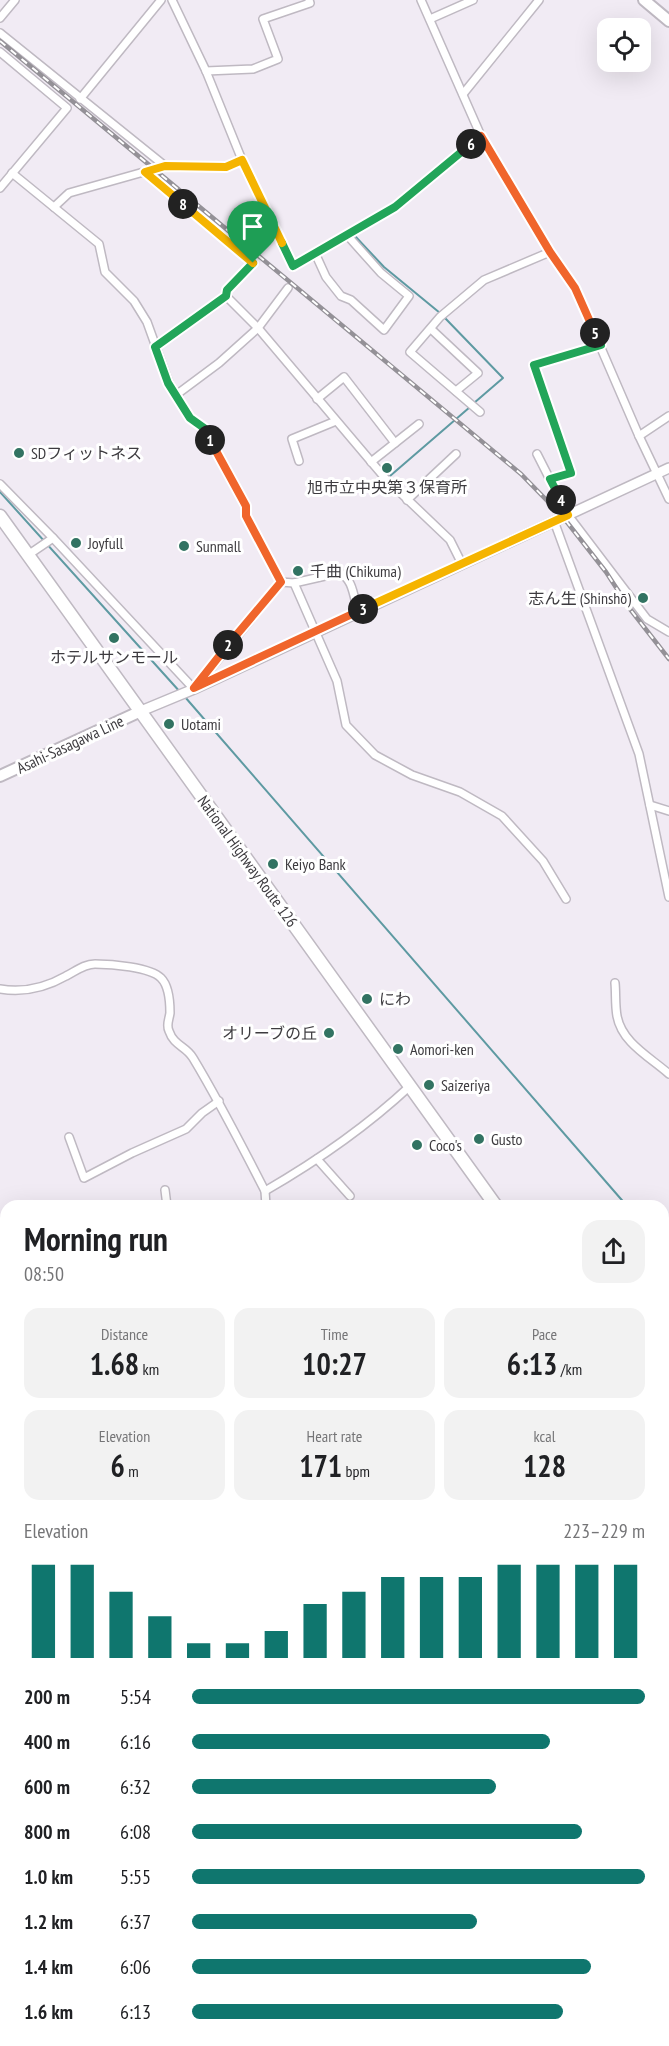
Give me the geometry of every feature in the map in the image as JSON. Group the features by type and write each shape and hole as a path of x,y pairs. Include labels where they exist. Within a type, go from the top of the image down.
{"highway":[{"name":"National Highway Route 126","path":"0,516 492,1200"}],"main road":[{"path":"644,0 669,20"},
{"name":"Asahi-Sasagawa Line","path":"0,776 141,711"}],"street":[{"path":"0,18 15,0"},
{"path":"80,99 161,0"},
{"path":"172,0 206,71 242,160 293,266 395,207 481,136"},
{"path":"206,71 253,69 278,59 263,19 310,3 309,0"},
{"path":"421,0 481,136 550,252 575,288 669,499"},
{"path":"430,19 473,0"},
{"path":"463,94 539,0"},
{"path":"0,33 165,166"},
{"path":"0,52 67,108 0,188"},
{"path":"54,207 69,193 165,166 226,167 242,160"},
{"path":"145,172 253,263 227,290 226,296 155,347"},
{"path":"12,173 99,244 105,272 134,301 147,322 168,383 190,418 204,428 246,506 246,516 281,582"},
{"path":"315,253 326,277 341,296 351,300 384,330 409,296 381,273 347,235"},
{"path":"480,412 410,352 440,317 484,280 550,252"},
{"path":"176,395 219,363 258,328 288,288"},
{"path":"226,296 258,328 384,478 450,540 462,564"},
{"path":"431,329 478,373 456,391"},
{"path":"550,479 571,473 534,365 601,345"},
{"path":"317,399 344,377 395,443"},
{"path":"639,436 669,416"},
{"path":"299,461 292,439 336,421"},
{"path":"371,462 419,424"},
{"path":"407,500 456,454"},
{"path":"537,454 568,515 647,619 669,632"},
{"path":"141,711 669,468"},
{"path":"0,484 194,688"},
{"path":"554,521 639,754 669,897"},
{"path":"28,555 52,539"},
{"path":"281,582 294,584 338,573 343,574 348,578 358,612"},
{"path":"194,688 281,582"},
{"path":"294,584 337,681 346,725 375,755 411,775 460,792 502,816 543,861 566,899"},
{"path":"650,805 669,811"},
{"path":"0,989 35,989 54,983 86,965 94,964 129,967 161,977 166,984 170,1014 168,1030 175,1043 190,1052 219,1101 265,1191 266,1200"},
{"path":"615,983 620,1028 629,1041 669,1074"},
{"path":"265,1191 358,1130 410,1086"},
{"path":"69,1137 84,1178 186,1129 202,1113 219,1101"},
{"path":"317,1159 350,1196"},
{"path":"165,1191 166,1200"}],"waterway":[{"path":"354,235 384,267 440,313"},
{"path":"444,317 503,378 474,403"},
{"path":"390,476 470,407"},
{"path":"0,492 181,693"},
{"path":"185,697 622,1200"}],"railway":[{"path":"0,41 521,474 563,517 669,659"}],"place":[{"name":"SDフィットネス","path":"19,453"},
{"name":"旭市立中央第３保育所","path":"387,468"},
{"name":"Joyfull","path":"76,543"},
{"name":"Sunmall","path":"184,546"},
{"name":"千曲 (Chikuma)","path":"298,571"},
{"name":"志ん生 (Shinshō)","path":"643,598"},
{"name":"ホテルサンモール","path":"114,638"},
{"name":"Uotami","path":"169,724"},
{"name":"Keiyo Bank","path":"273,864"},
{"name":"にわ","path":"367,999"},
{"name":"オリーブの丘","path":"329,1033"},
{"name":"Aomori-ken","path":"398,1049"},
{"name":"Saizeriya","path":"429,1085"},
{"name":"Gusto","path":"479,1139"},
{"name":"Coco's","path":"417,1145"}],"route":[{"path":"481,136 550,252 575,288 601,345 534,365 571,473 550,479 568,515 194,688 281,582 246,516 246,506 204,428 190,418 168,383 155,347 226,296 227,290 253,263 145,172 165,166 226,167 242,160 293,266 395,207 481,136"}]}
